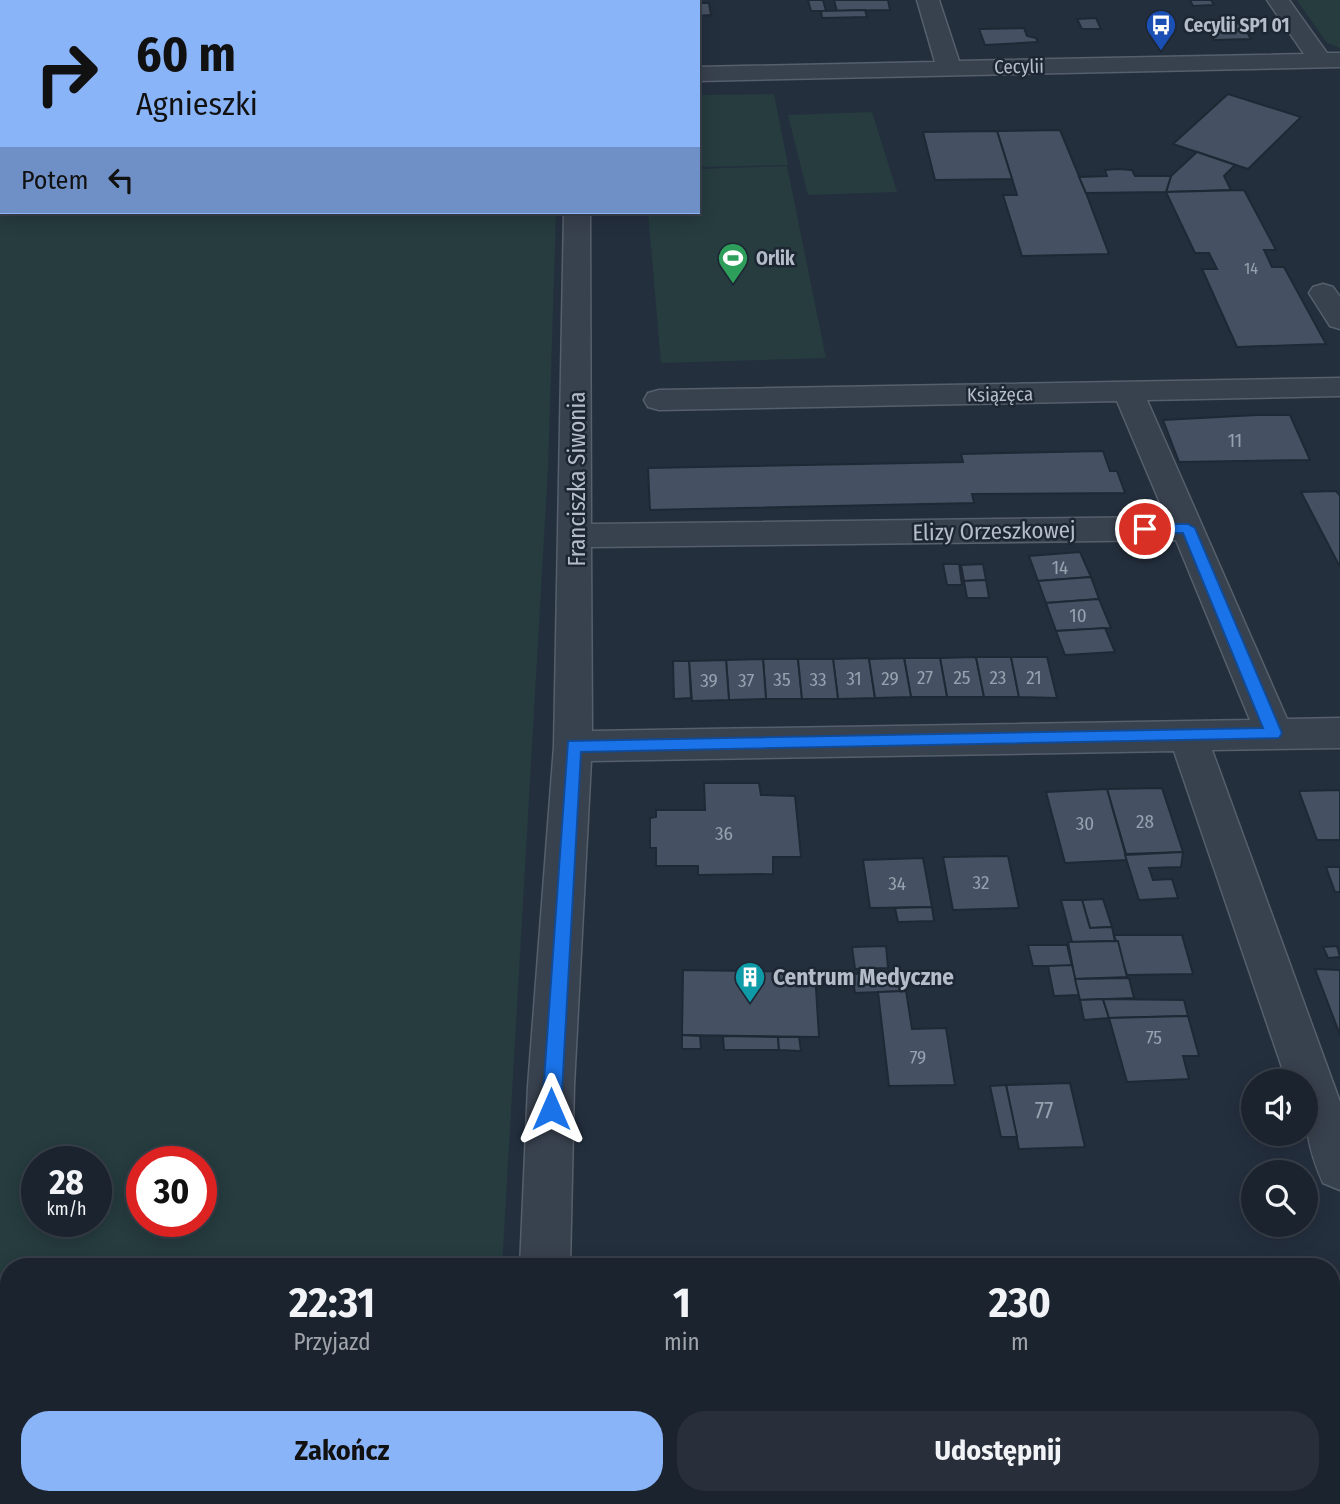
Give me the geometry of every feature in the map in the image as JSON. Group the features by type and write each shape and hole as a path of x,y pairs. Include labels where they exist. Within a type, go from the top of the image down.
{"street":[{"path":"928,0 949,68"},
{"path":"1278,0 1330,60"},
{"name":"Cecylii","path":"700,74 1330,60"},
{"name":"Franciszka Siwonia","path":"545,1258 551,1086 573,746 577,536 577,214"},
{"path":"1323,293 1340,320"},
{"name":"Książęca","path":"659,400 1340,387"},
{"path":"1128,391 1274,733"},
{"name":"Elizy Orzeszkowej","path":"577,536 1188,528"},
{"path":"573,746 1340,733"},
{"path":"1187,734 1340,1167"}],"green space":[{"path":"1297,0 1340,0 1340,48 1327,43"},
{"path":"774,94 788,165 700,167 700,95"},
{"path":"872,112 897,192 808,195 788,115"},
{"name":"Orlik","path":"787,166 826,358 661,363 648,214 700,214 700,169"},
{"path":"0,214 556,214 548,468 503,1258 0,1258"}],"building":[{"path":"808,0 823,0 826,11 811,11"},
{"path":"834,0 888,0 890,10 837,11"},
{"path":"1190,0 1211,0 1214,5 1193,6"},
{"path":"700,3 709,3 711,15 700,16"},
{"path":"865,10 867,17 822,18 821,11"},
{"path":"1096,18 1101,29 1082,29 1077,19"},
{"path":"1241,23 1251,39 1214,40 1204,24"},
{"path":"1024,28 1027,36 1036,38 1038,42 985,45 979,29"},
{"path":"1228,94 1301,117 1248,169 1173,144"},
{"path":"1060,130 1109,254 1022,256 1003,195 1017,195 997,131"},
{"path":"997,131 1012,179 935,180 923,132"},
{"path":"1197,152 1235,165 1224,176 1231,190 1166,192 1171,176"},
{"path":"1105,170 1132,170 1135,176 1171,176 1166,192 1086,193 1079,177 1107,176"},
{"path":"1244,190 1276,250 1264,250 1272,267 1284,267 1326,344 1237,347 1202,269 1217,269 1209,253 1195,253 1166,192"},
{"path":"1290,415 1310,460 1179,462 1163,420"},
{"path":"1103,451 1110,471 1117,471 1125,493 972,494 974,503 650,510 648,468 963,462 961,454"},
{"path":"1336,491 1340,496 1340,567 1301,492"},
{"path":"1080,552 1091,577 1038,581 1029,556"},
{"path":"943,564 959,564 962,585 947,585"},
{"path":"983,564 986,580 964,581 961,565"},
{"path":"1091,577 1099,599 1046,603 1038,581"},
{"path":"986,580 989,598 967,598 964,581"},
{"path":"1099,599 1111,628 1056,631 1046,603"},
{"path":"1105,628 1115,652 1065,655 1056,631"},
{"path":"976,657 984,697 947,697 940,658"},
{"path":"976,657 1011,657 1019,697 984,697"},
{"path":"1011,657 1047,657 1057,698 1019,697"},
{"path":"869,658 875,698 838,699 833,659"},
{"path":"904,658 940,658 947,697 911,697"},
{"path":"904,658 911,697 875,698 869,659"},
{"path":"763,659 798,659 802,699 766,699"},
{"path":"763,659 766,699 729,700 726,660"},
{"path":"798,659 833,659 838,699 802,699"},
{"path":"726,660 729,700 692,701 689,661"},
{"path":"673,661 689,661 691,698 674,699"},
{"path":"704,783 759,783 761,795 795,796 801,857 773,857 773,874 698,875 698,866 656,866 656,848 650,848 650,818 656,817 656,810 705,810"},
{"path":"1162,788 1183,852 1126,854 1107,789"},
{"path":"1107,789 1127,860 1065,863 1046,792"},
{"path":"1340,790 1340,840 1317,840 1299,791"},
{"path":"1183,852 1181,867 1149,868 1153,880 1172,879 1178,898 1139,900 1125,855"},
{"path":"1008,856 1019,908 953,910 943,857"},
{"path":"923,858 932,907 870,908 863,860"},
{"path":"1326,867 1340,867 1340,892 1335,892"},
{"path":"1103,899 1112,927 1090,928 1082,900"},
{"path":"1061,900 1082,900 1090,928 1112,927 1115,941 1072,942"},
{"path":"932,907 934,921 898,922 895,908"},
{"path":"1114,935 1182,935 1193,974 1127,975"},
{"path":"1118,941 1127,977 1075,979 1068,942"},
{"path":"1028,945 1067,945 1072,966 1033,966"},
{"path":"886,946 888,968 855,969 852,947"},
{"path":"1337,946 1340,957 1328,958 1323,947"},
{"path":"1072,965 1079,995 1054,996 1048,966"},
{"path":"1315,969 1340,970 1340,1035"},
{"name":"Centrum Medyczne","path":"683,970 815,972 819,1037 682,1035"},
{"path":"903,972 906,991 855,993 852,974"},
{"path":"1129,978 1134,998 1080,1000 1075,979"},
{"path":"906,991 912,1029 946,1028 955,1085 889,1086 878,992"},
{"path":"1103,999 1109,1018 1084,1020 1080,1000"},
{"path":"1103,999 1184,1000 1188,1016 1109,1018"},
{"path":"1188,1016 1199,1056 1183,1056 1189,1079 1127,1082 1109,1018"},
{"path":"682,1035 700,1036 701,1049 682,1049"},
{"path":"723,1036 778,1037 779,1050 724,1050"},
{"path":"778,1037 799,1037 801,1051 779,1050"},
{"path":"1070,1083 1085,1147 1019,1149 1006,1085"},
{"path":"1006,1085 1017,1137 1001,1137 990,1086"}],"place":[{"name":"Cecylii SP1 01","path":"1161,52"},
{"name":"Orlik","path":"733,285"},
{"name":"Centrum Medyczne","path":"750,1004"}],"route":[{"path":"551,1109 573,746 1274,733 1188,528 1145,529"}]}
